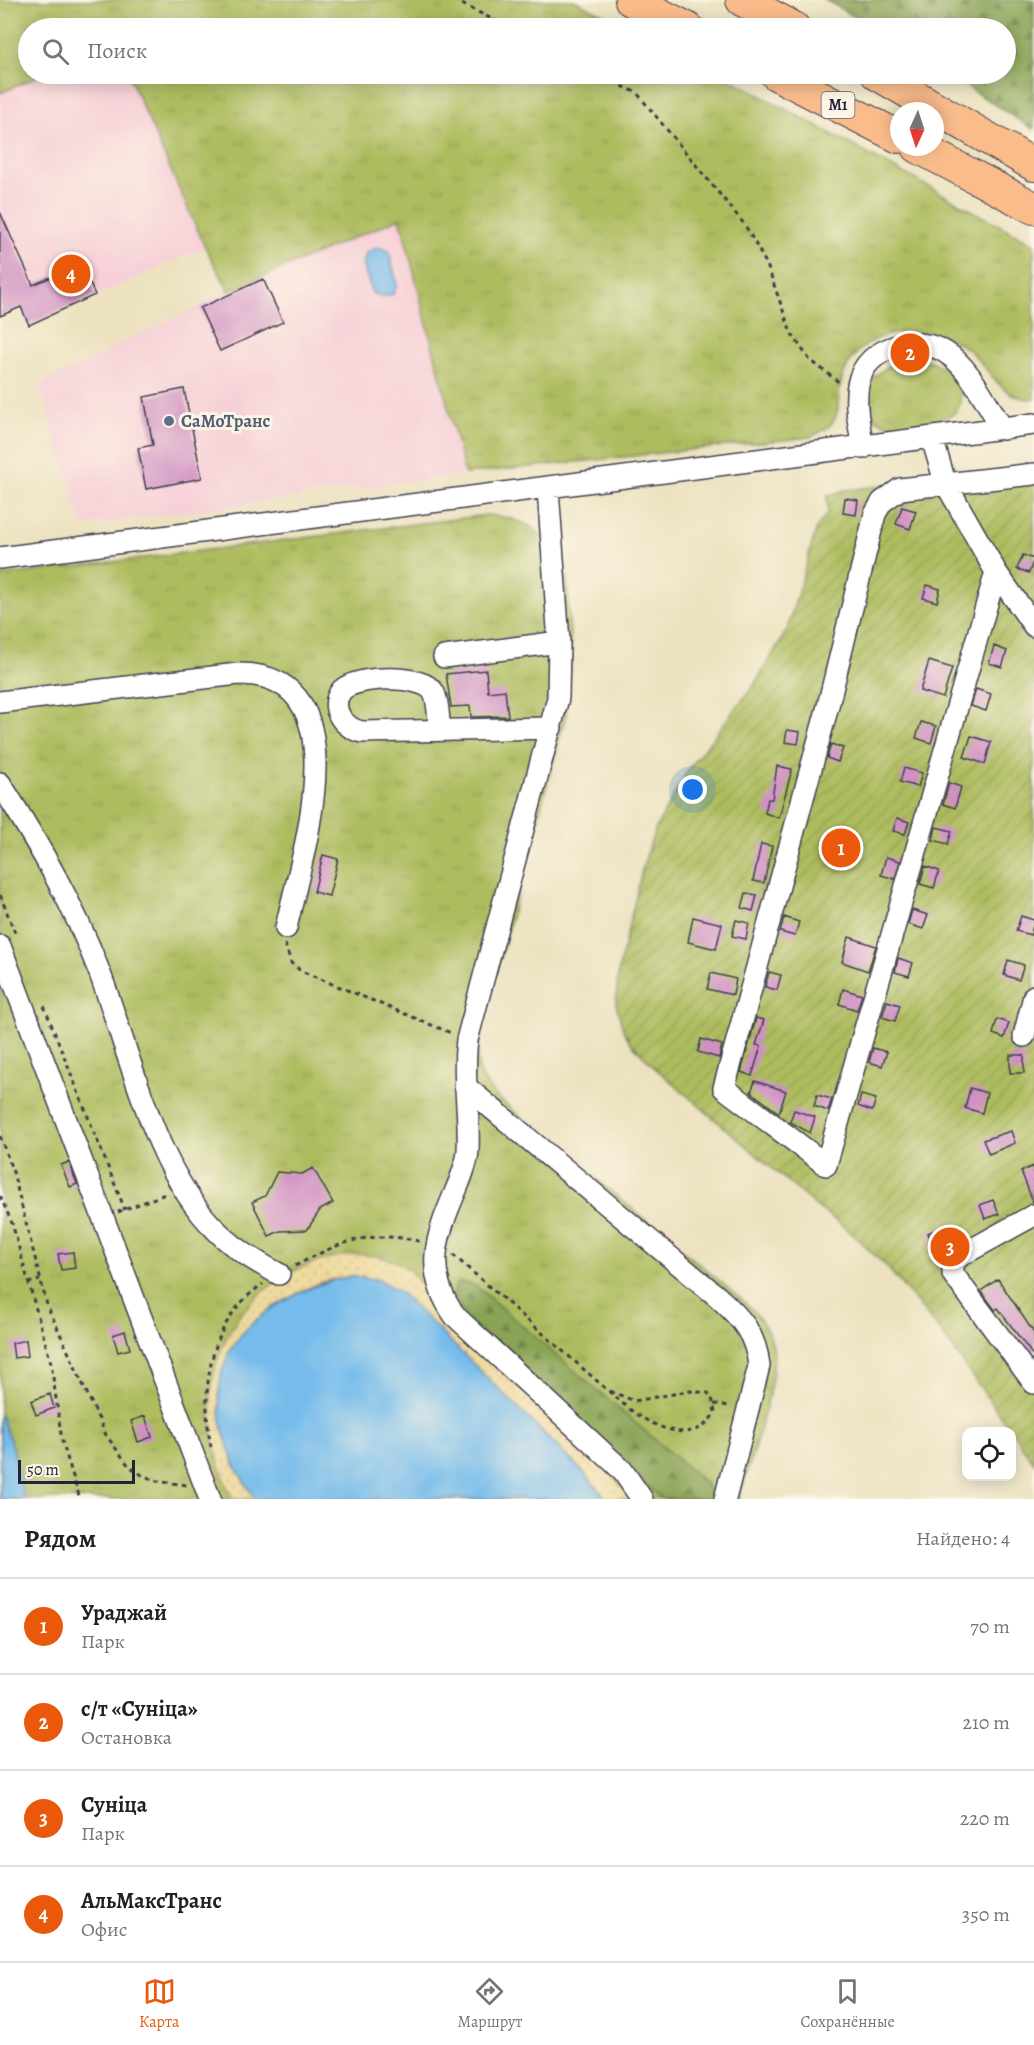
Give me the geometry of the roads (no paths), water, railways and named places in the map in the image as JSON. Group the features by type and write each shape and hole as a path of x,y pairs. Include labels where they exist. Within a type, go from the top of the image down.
{"highway":[{"path":"631,0 667,18"},
{"path":"742,0 775,18"},
{"name":"М1","path":"796,84 890,132"},
{"path":"894,84 1034,165"},
{"path":"935,156 1034,208"}],"street":[{"path":"863,448 857,391 860,376 866,364 875,356 907,344 932,346 956,361 1002,429"},
{"path":"0,558 548,489 1034,424"},
{"path":"933,438 945,482 996,572 1034,626"},
{"path":"996,572 826,1165 724,1088 831,696 875,514 882,502 900,489 945,482 1034,474"},
{"path":"548,489 560,681 551,728 467,1040 465,1086 468,1153 436,1245 438,1284 444,1301 455,1316 622,1470 642,1499"},
{"path":"444,657 559,642"},
{"path":"0,702 238,674 271,677 286,686 306,710 313,736 315,761 312,804 286,928"},
{"path":"440,730 434,693 423,682 402,679 359,682 342,690 339,696 338,713 346,726 354,730 440,730 551,728"},
{"path":"0,783 36,840 82,930 99,970 154,1124 183,1186 214,1229 249,1257 279,1274"},
{"path":"9,942 104,1218 206,1492"},
{"path":"1029,1034 1034,996"},
{"path":"465,1086 718,1297 750,1329 758,1347 759,1366 724,1499"},
{"path":"1034,1215 960,1256 953,1263 953,1274 1034,1383"}],"water":[{"path":"378,247 389,251 397,285 393,294 382,297 372,293 363,264 366,253"},
{"path":"354,1276 380,1280 401,1293 584,1473 606,1499 256,1499 236,1467 223,1429 219,1390 222,1371 229,1353 251,1325 283,1301 319,1285"},
{"path":"0,1413 13,1448 24,1499 0,1499"}],"place":[{"name":"АльМаксТранс","path":"71,274"},
{"name":"с/т «Суніца»","path":"910,353"},
{"name":"СаМоТранс","path":"169,421"},
{"name":"Ураджай","path":"841,848"},
{"name":"Суніца","path":"950,1247"}]}
